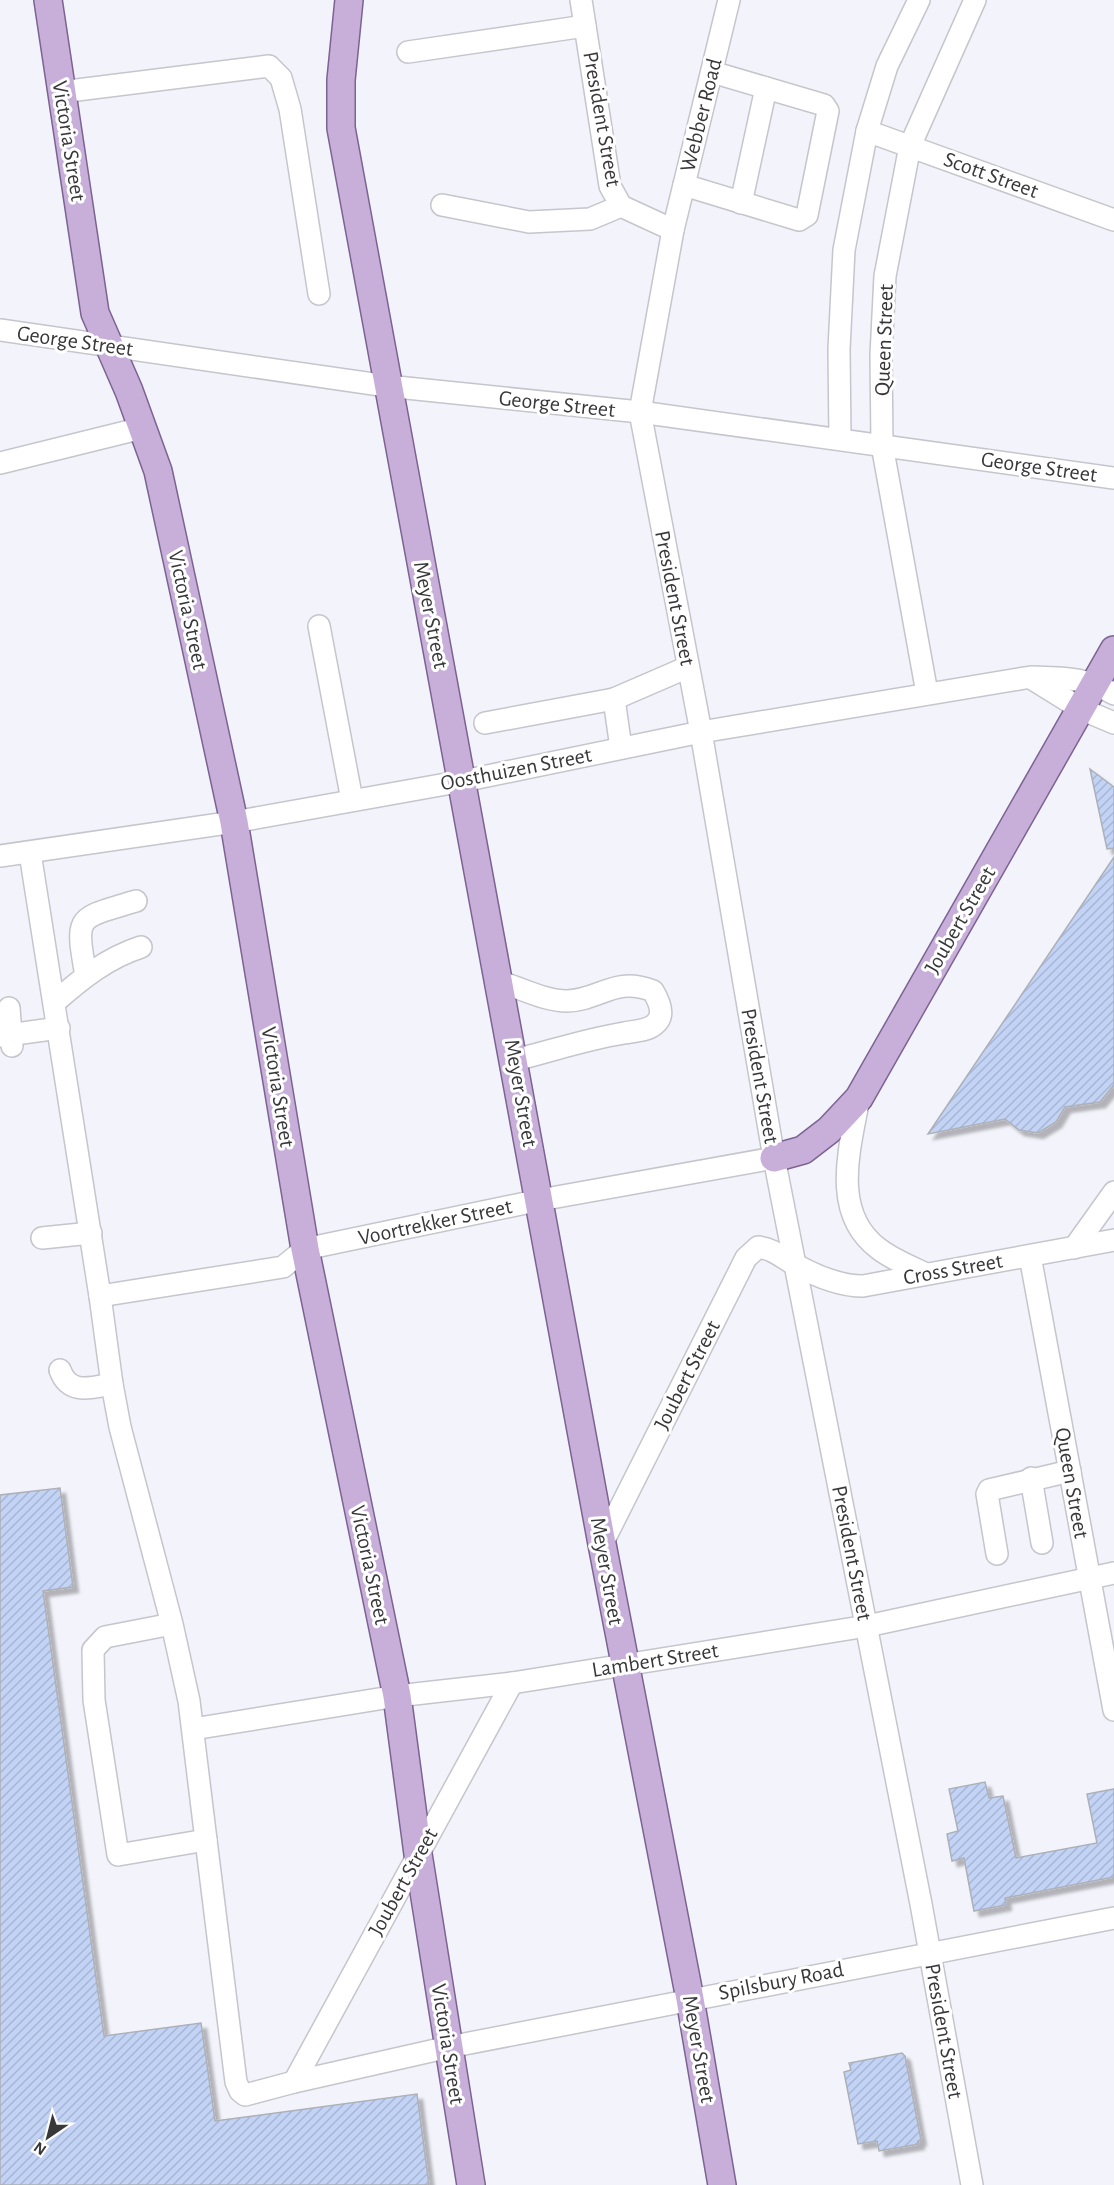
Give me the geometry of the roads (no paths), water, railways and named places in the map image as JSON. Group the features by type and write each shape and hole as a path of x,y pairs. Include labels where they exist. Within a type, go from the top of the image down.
{"main road":[{"name":"Victoria Street","path":"48,0 95,313 158,471 234,822 305,1250 397,1696 418,1854 471,2185"},
{"name":"Meyer Street","path":"349,0 344,35 341,128 387,386 515,1060 624,1665 690,1999 722,2185"},
{"name":"Joubert Street","path":"774,1158 803,1150 829,1130 859,1098 1081,709 1104,688 1114,650"}],"street":[{"name":"President Street","path":"581,0 610,186 621,207 673,230 640,412 701,732 774,1158 867,1626 972,2185"},
{"name":"Webber Road","path":"673,230 729,0"},
{"name":"Queen Street","path":"840,439 839,349 844,250 867,131 887,66 919,0"},
{"name":"Queen Street","path":"927,693 882,445 881,355 885,276 910,146 975,0"},
{"path":"408,52 585,26"},
{"path":"61,92 269,66 281,78 290,109 319,294"},
{"path":"684,185 799,220 807,214 810,204 828,111 824,105 712,72"},
{"path":"741,202 766,88"},
{"name":"Scott Street","path":"867,131 1113,215"},
{"path":"442,205 530,222 590,219 621,207"},
{"name":"George Street","path":"0,330 387,386 640,412 1114,478"},
{"path":"0,463 142,428"},
{"path":"319,626 352,800"},
{"path":"485,723 614,699 687,668"},
{"path":"1031,677 1081,709 1114,723"},
{"name":"Oosthuizen Street","path":"0,856 234,822 463,781 701,732 1031,677 1062,677 1104,688"},
{"path":"614,699 621,748"},
{"path":"30,853 91,1233 112,1383 120,1427 172,1624 189,1701 206,1840 118,1855 94,1701 93,1650 105,1637 172,1624"},
{"path":"86,976 79,940 82,923 94,913 136,901"},
{"path":"55,1002 86,976 122,953 141,947"},
{"path":"500,981 553,1000 570,1001 631,984 653,991 659,1000 661,1015 656,1024 649,1028 609,1035 515,1060"},
{"path":"9,1008 8,1039 59,1028"},
{"path":"859,1098 847,1168 848,1199 859,1227 878,1248 924,1274"},
{"name":"Voortrekker Street","path":"100,1296 283,1267 305,1250 540,1200 774,1158"},
{"path":"1074,1248 1114,1192"},
{"path":"42,1238 91,1233"},
{"name":"Cross Street","path":"795,1265 849,1286 863,1286 1114,1240"},
{"name":"Joubert Street","path":"602,1544 746,1258 758,1247 768,1248 795,1265"},
{"name":"Queen Street","path":"1030,1256 1114,1710"},
{"path":"60,1370 63,1380 71,1387 83,1389 112,1383"},
{"path":"997,1554 987,1494 989,1490 1031,1478 1070,1472"},
{"path":"1031,1478 1042,1543"},
{"name":"Lambert Street","path":"193,1729 397,1696 512,1683 867,1626 1089,1577 1114,1574"},
{"name":"Joubert Street","path":"294,2082 512,1683"},
{"name":"Spilsbury Road","path":"206,1840 236,2082 240,2091 245,2095 449,2047 1114,1918"}]}
